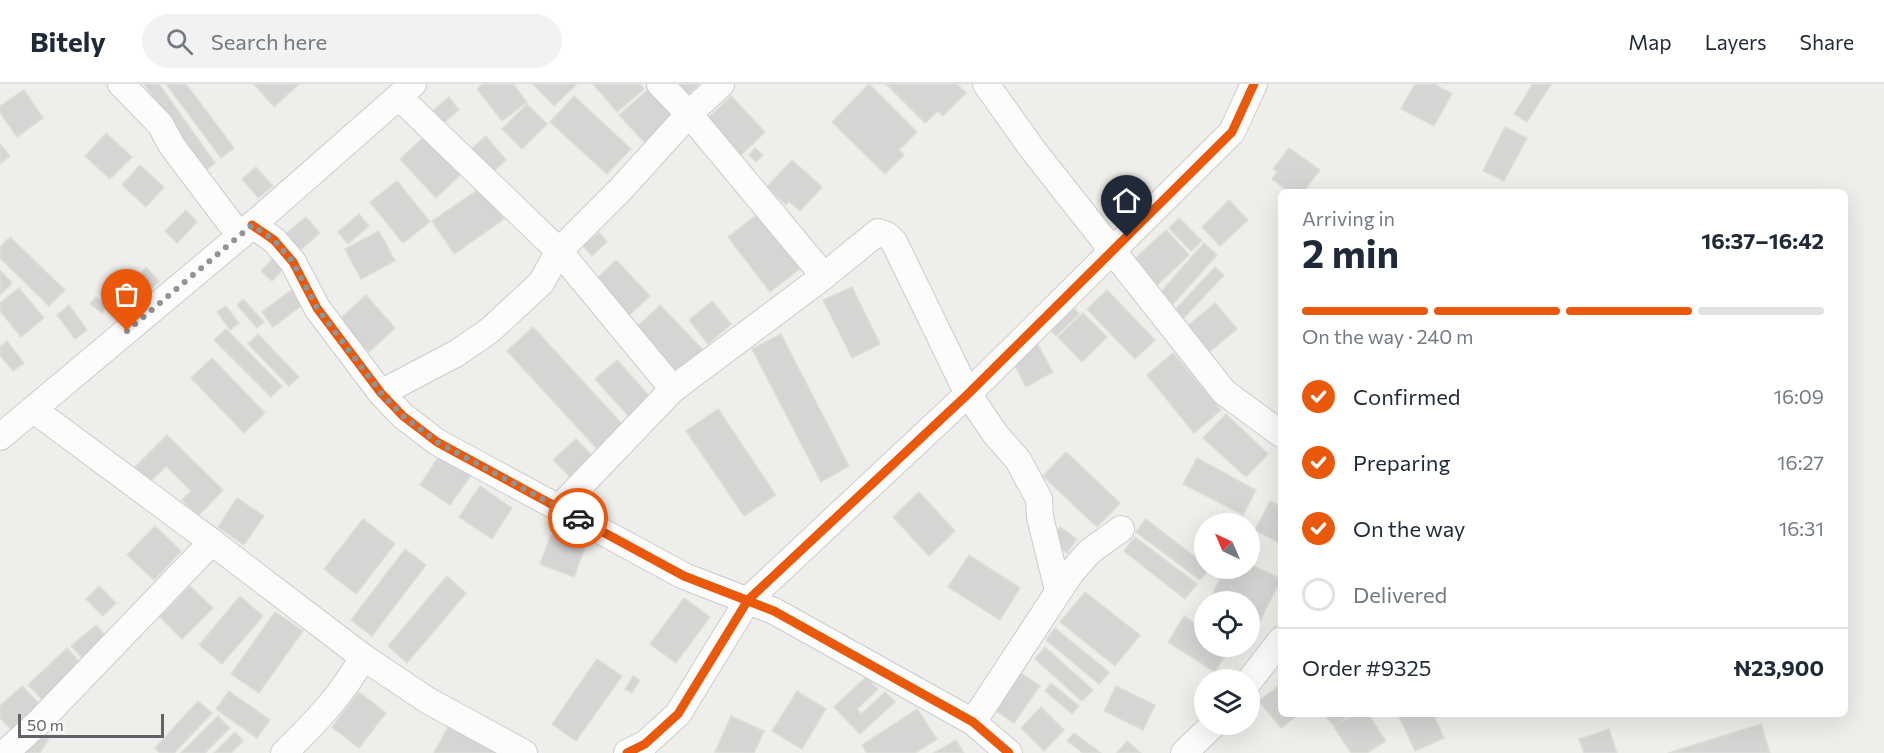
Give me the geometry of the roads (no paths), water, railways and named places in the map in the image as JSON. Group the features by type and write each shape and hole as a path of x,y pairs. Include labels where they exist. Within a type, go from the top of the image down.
{"street":[{"path":"121,84 160,124 172,146 246,231 274,240 293,262 317,308 381,393 403,416 437,442 684,576 774,610 973,722 1009,753"},
{"path":"660,84 689,114 824,276"},
{"path":"381,393 457,353 489,331 541,283 559,251 622,188 689,114 721,84"},
{"path":"986,84 1033,150 1224,392 1278,432"},
{"path":"627,753 645,744 678,714 748,600 968,394 1232,132 1254,84"},
{"path":"0,437 246,231 406,91 559,251 673,389"},
{"path":"559,508 673,389 824,276 878,232 888,235 894,242 968,394 996,435 1018,460 1039,499 1040,517 1058,590"},
{"path":"34,410 363,657 427,700 524,753"},
{"path":"973,722 1058,590 1089,552 1121,529"},
{"path":"5,753 39,722 212,542"},
{"path":"1259,669 1278,644"},
{"path":"284,753 317,721 354,674 363,657"},
{"path":"1184,753 1203,735"}]}
